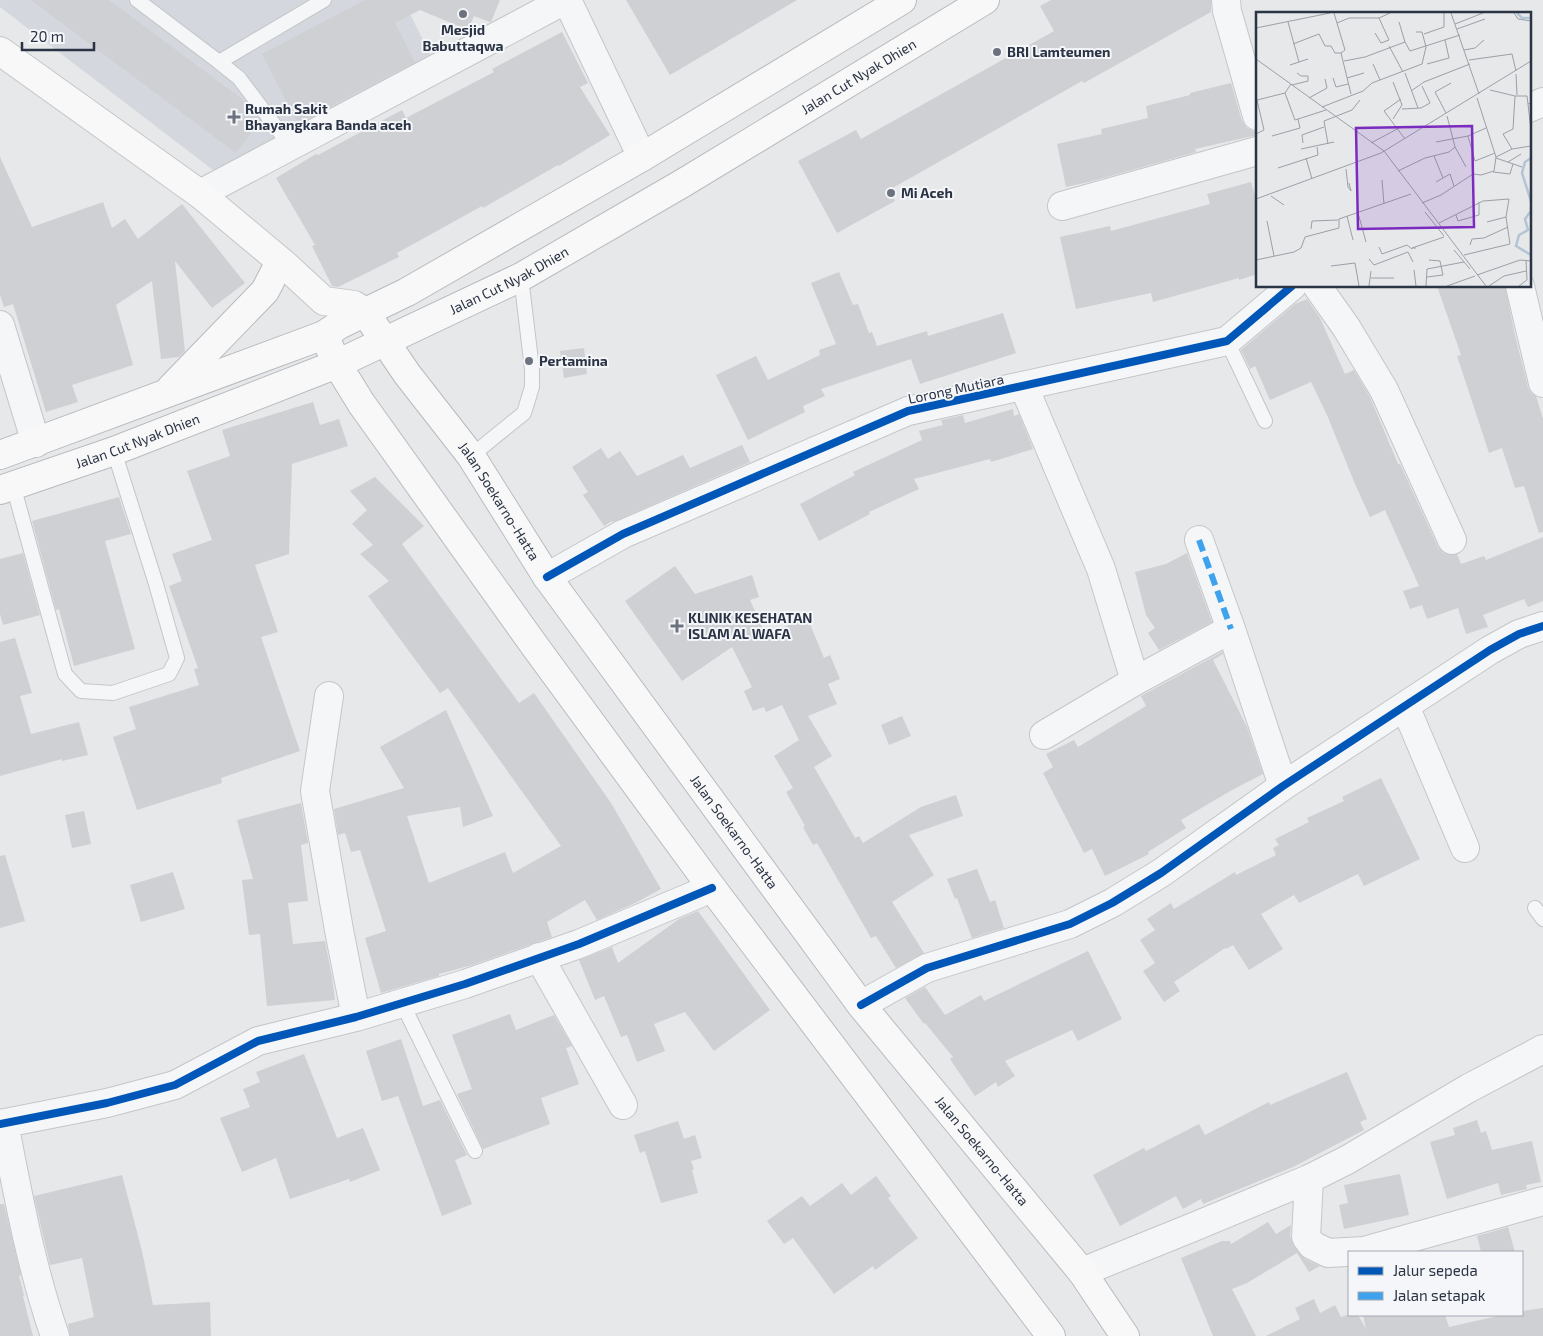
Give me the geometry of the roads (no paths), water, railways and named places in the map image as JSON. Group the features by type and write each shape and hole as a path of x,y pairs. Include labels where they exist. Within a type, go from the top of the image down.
{"main road":[{"path":"0,455 324,335 339,325 407,292 642,156 902,0"},
{"name":"Jalan Cut Nyak Dhien","path":"6,488 114,451 337,364 521,277 691,178 985,0"},
{"path":"0,51 200,194 324,302 354,305 365,312"},
{"path":"164,395 265,291 280,262"},
{"path":"324,302 321,326 324,335 337,364 361,403 712,888 1051,1336"},
{"name":"Jalan Soekarno-Hatta","path":"365,312 407,374 471,456 547,577 861,1006 1082,1272 1124,1336"}],"street":[{"path":"200,194 566,0 642,156"},
{"path":"1226,0 1227,11 1256,112"},
{"path":"1530,108 1543,102"},
{"path":"1062,206 1256,151"},
{"name":"Lorong Mutiara","path":"547,577 623,534 908,411 1227,341 1290,288"},
{"path":"1318,288 1346,327 1384,390 1452,540"},
{"path":"1520,288 1543,383"},
{"path":"0,325 36,443"},
{"path":"1024,387 1101,568 1135,680"},
{"path":"1200,540 1283,786"},
{"path":"861,1006 927,968 1070,924 1112,903 1161,873 1283,786 1490,650 1519,634 1543,626"},
{"path":"1044,735 1135,680 1231,628"},
{"path":"329,696 315,791 356,1017"},
{"path":"1405,706 1466,848"},
{"path":"55,1336 27,1237 2,1124 107,1102 175,1085 258,1041 356,1017 465,984 578,944 712,888"},
{"path":"540,958 623,1106"},
{"path":"1082,1272 1309,1179 1347,1160 1469,1088 1543,1049"},
{"path":"1309,1179 1306,1237 1312,1245 1328,1253 1348,1252"},
{"path":"1364,1251 1543,1201"}],"lane":[{"path":"138,0 239,78 291,147"},
{"path":"219,62 324,0"},
{"path":"471,456 524,413 532,387 532,369 521,277"},
{"path":"1227,341 1265,421"},
{"path":"6,488 65,674 81,691 113,693 169,674 177,658 114,451"},
{"path":"402,1003 475,1151"}],"place":[{"name":"Mesjid Babuttaqwa","path":"463,14"},
{"name":"BRI Lamteumen","path":"997,52"},
{"name":"Rumah Sakit Bhayangkara Banda aceh","path":"234,117"},
{"name":"Mi Aceh","path":"891,193"},
{"name":"Pertamina","path":"529,361"},
{"name":"KLINIK KESEHATAN ISLAM AL WAFA","path":"677,626"}]}
